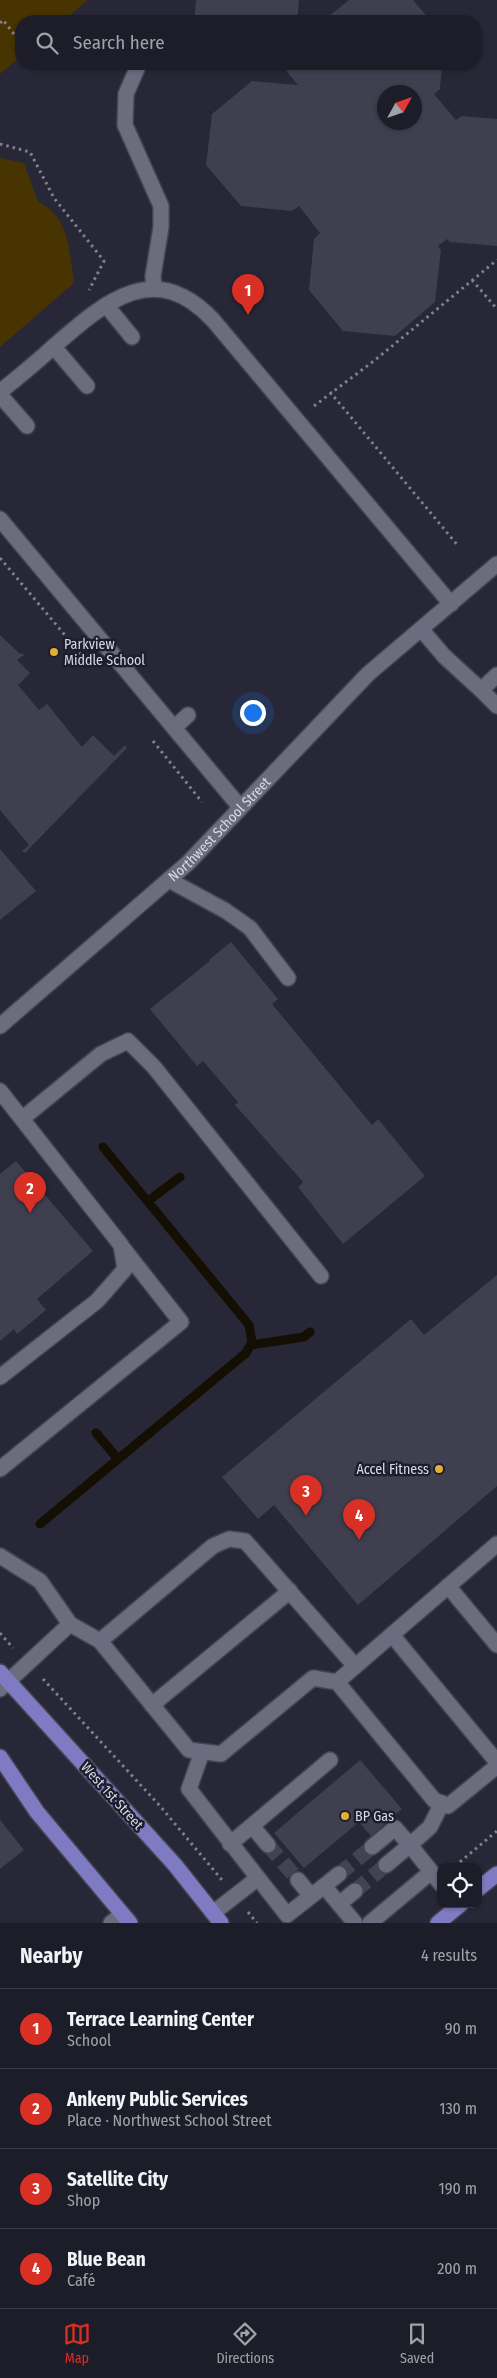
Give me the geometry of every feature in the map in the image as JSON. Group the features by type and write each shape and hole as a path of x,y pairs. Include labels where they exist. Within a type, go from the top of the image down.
{"main road":[{"name":"West 1st Street","path":"3,1680 175,1866 217,1918"},
{"path":"0,1757 37,1812 121,1920"},
{"path":"482,1887 497,1874"},
{"path":"438,1923 455,1908"}],"street":[{"path":"136,70 126,94 125,126 161,206 161,227 153,276 154,289"},
{"path":"27,426 0,394 87,316 136,291 154,289 176,292 198,304 451,604"},
{"path":"106,305 132,337"},
{"path":"54,347 88,386"},
{"path":"0,519 240,807"},
{"name":"Northwest School Street","path":"0,1026 188,863 368,674 497,564"},
{"path":"421,629 444,656 497,706"},
{"path":"481,690 497,675"},
{"path":"175,727 188,715"},
{"path":"169,880 226,911 250,928 288,978"},
{"path":"22,1118 101,1054 128,1041 154,1067 320,1276"},
{"path":"0,1091 181,1322 0,1469"},
{"path":"0,1377 97,1301 125,1269 121,1245"},
{"path":"100,1642 213,1546 229,1539 245,1541 355,1666"},
{"path":"337,1682 497,1544"},
{"path":"0,1556 40,1581 70,1624 100,1642 189,1750 221,1754 313,1678 337,1682 434,1800 448,1806 497,1766"},
{"path":"448,1586 497,1645"},
{"path":"152,1705 290,1591"},
{"path":"3,1680 28,1663 70,1624"},
{"path":"392,1635 497,1762"},
{"path":"202,1752 190,1789 230,1844 288,1915 339,1874"},
{"path":"230,1844 330,1760"},
{"path":"386,1865 430,1827 442,1803"},
{"path":"252,1826 268,1844"},
{"path":"372,1847 395,1828 437,1879"},
{"path":"370,1923 431,1872"},
{"path":"217,1918 236,1896 258,1878"},
{"path":"298,1880 311,1896"},
{"path":"324,1886 355,1923"},
{"path":"339,1904 355,1891"}],"path":[{"path":"0,23 3,20 15,35"},
{"path":"0,144 30,152 54,198 104,261 88,294 98,290"},
{"path":"295,418 309,410 330,392 375,360 497,260"},
{"path":"472,280 497,309"},
{"path":"330,392 459,547"},
{"path":"0,558 86,660"},
{"path":"152,739 202,802"},
{"path":"0,1634 160,1806 257,1923"},
{"path":"459,1863 497,1831"}],"shaded area":[{"path":"0,0 88,0 70,15 15,15 15,61 0,74"},
{"path":"0,158 24,163 38,202 49,208 62,225 69,247 74,283 0,347"}],"building":[{"path":"196,0 299,0 298,15 195,15"},
{"path":"349,0 413,0 426,15 330,15"},
{"path":"286,70 442,70 440,89 434,94 456,120 462,116 497,119 497,246 450,242 447,239 438,246 441,250 435,302 395,336 343,331 309,290 314,239 320,233 299,206 292,211 241,206 206,165 212,114 252,81 298,85"},
{"path":"0,635 20,654 24,655 17,660 30,673 18,685 39,710 47,704 82,747 93,735 114,756 125,745 127,748 25,853 22,851 29,845 0,810"},
{"path":"0,849 36,891 0,920"},
{"path":"231,942 278,999 272,1004 372,1125 378,1119 425,1176 343,1244 298,1187 303,1182 235,1105 238,1102 203,1061 197,1066 150,1009"},
{"path":"16,1161 93,1251 37,1299 46,1310 17,1334 14,1329 0,1341 0,1174"},
{"path":"497,1275 497,1486 358,1605 274,1505 258,1519 222,1477 411,1319 424,1335"},
{"name":"BP Gas","path":"360,1760 402,1809 371,1836 359,1822 304,1868 274,1833"},
{"path":"0,1820 24,1850 0,1869"}],"waterway":[{"path":"40,1524 246,1353 252,1342 249,1325 103,1147"},
{"path":"148,1201 180,1177"},
{"path":"251,1345 304,1337 310,1332"},
{"path":"96,1433 118,1459"}],"tunnel":[{"path":"268,1845 298,1880"},
{"path":"339,1874 372,1847"},
{"path":"355,1891 386,1865"}],"place":[{"name":"Terrace Learning Center","path":"248,315"},
{"name":"Parkview Middle School","path":"54,652"},
{"name":"Ankeny Public Services","path":"30,1213"},
{"name":"Accel Fitness","path":"439,1469"},
{"name":"Satellite City","path":"306,1516"},
{"name":"Blue Bean","path":"359,1540"},
{"name":"BP Gas","path":"345,1816"}]}
